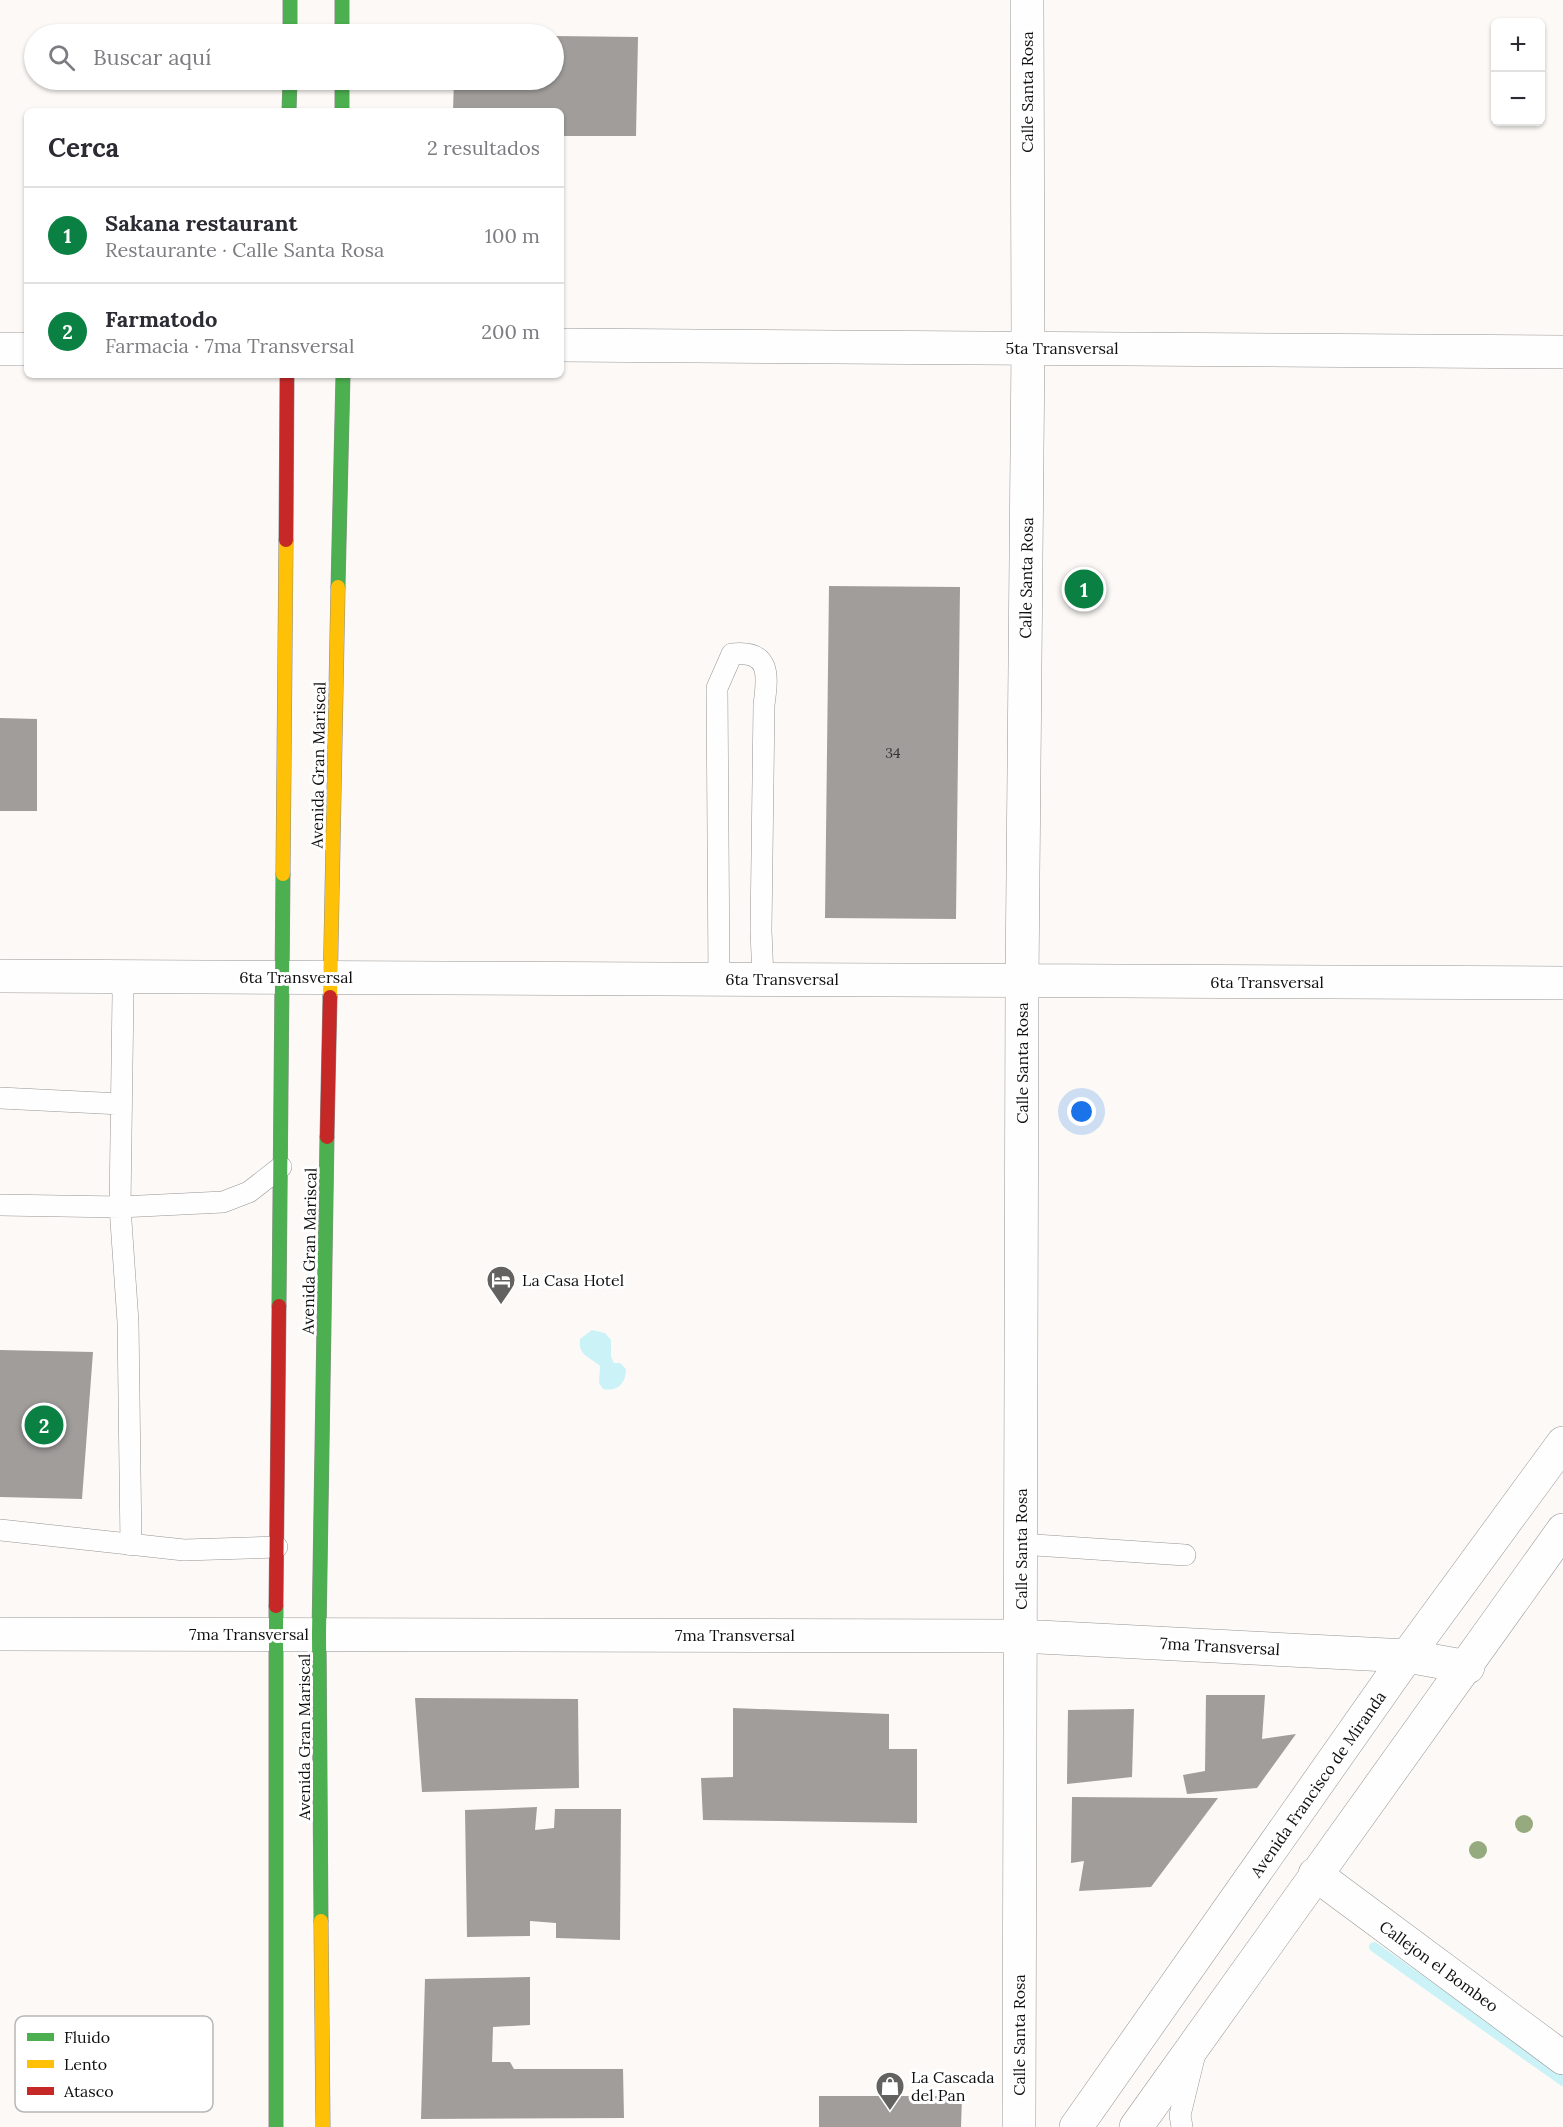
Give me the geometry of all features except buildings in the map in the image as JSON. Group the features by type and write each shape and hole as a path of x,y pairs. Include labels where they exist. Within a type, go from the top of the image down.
{"street":[{"path":"290,0 290,24"},
{"path":"342,0 342,24"},
{"name":"Calle Santa Rosa","path":"1019,2127 1022,981 1028,348 1027,0"},
{"path":"289,108 290,90"},
{"path":"342,90 342,108"},
{"name":"5ta Transversal","path":"564,345 1563,352"},
{"path":"0,349 24,349"},
{"name":"Avenida Gran Mariscal","path":"276,2127 276,1634 284,977 287,378"},
{"name":"Avenida Gran Mariscal","path":"324,2127 320,1634 330,977 343,378"},
{"name":"6ta Transversal","path":"0,976 1563,983"},
{"name":"Avenida Francisco de Miranda","path":"1076,2127 1407,1656 1563,1443"},
{"path":"1136,2127 1315,1874 1468,1667 1563,1530"},
{"name":"7ma Transversal","path":"0,1634 1020,1636 1407,1656 1468,1667"},
{"name":"Callejon el Bombeo","path":"1315,1874 1563,2058"}],"lane":[{"path":"718,979 717,688 732,654 746,652 759,658 768,674 764,705 761,931 763,978"},
{"path":"120,976 123,994 120,1207 128,1322 132,1545"},
{"path":"0,1098 121,1104"},
{"path":"0,1205 120,1207 223,1202 249,1192 282,1167"},
{"path":"0,1530 184,1550 277,1547"},
{"path":"1020,1544 1185,1555"},
{"path":"1182,2127 1180,2115 1199,2035"}],"water":[{"path":"592,1330 605,1333 611,1340 611,1357 614,1363 620,1363 626,1369 625,1378 617,1388 603,1389 599,1383 600,1366 585,1355 581,1349 580,1339"}],"waterway":[{"path":"1374,1947 1563,2081"}],"traffic: fast":[{"path":"290,0 290,24"},
{"path":"342,0 342,24"},
{"path":"289,108 290,90"},
{"path":"342,90 342,108"},
{"path":"338,587 343,378"},
{"path":"279,1306 283,874"},
{"path":"321,1921 319,1634 327,1137"},
{"path":"276,1606 276,2127"}],"traffic: slow":[{"path":"283,874 286,540"},
{"path":"330,997 338,587"},
{"path":"321,1921 323,2127"}],"traffic: jam":[{"path":"286,540 287,378"},
{"path":"327,1137 330,997"},
{"path":"276,1606 279,1306"}],"place":[{"name":"Sakana restaurant","path":"1084,589"},
{"name":"La Casa Hotel","path":"501,1306"},
{"name":"Farmatodo","path":"44,1425"},
{"name":"La Cascada del Pan","path":"890,2112"}]}
